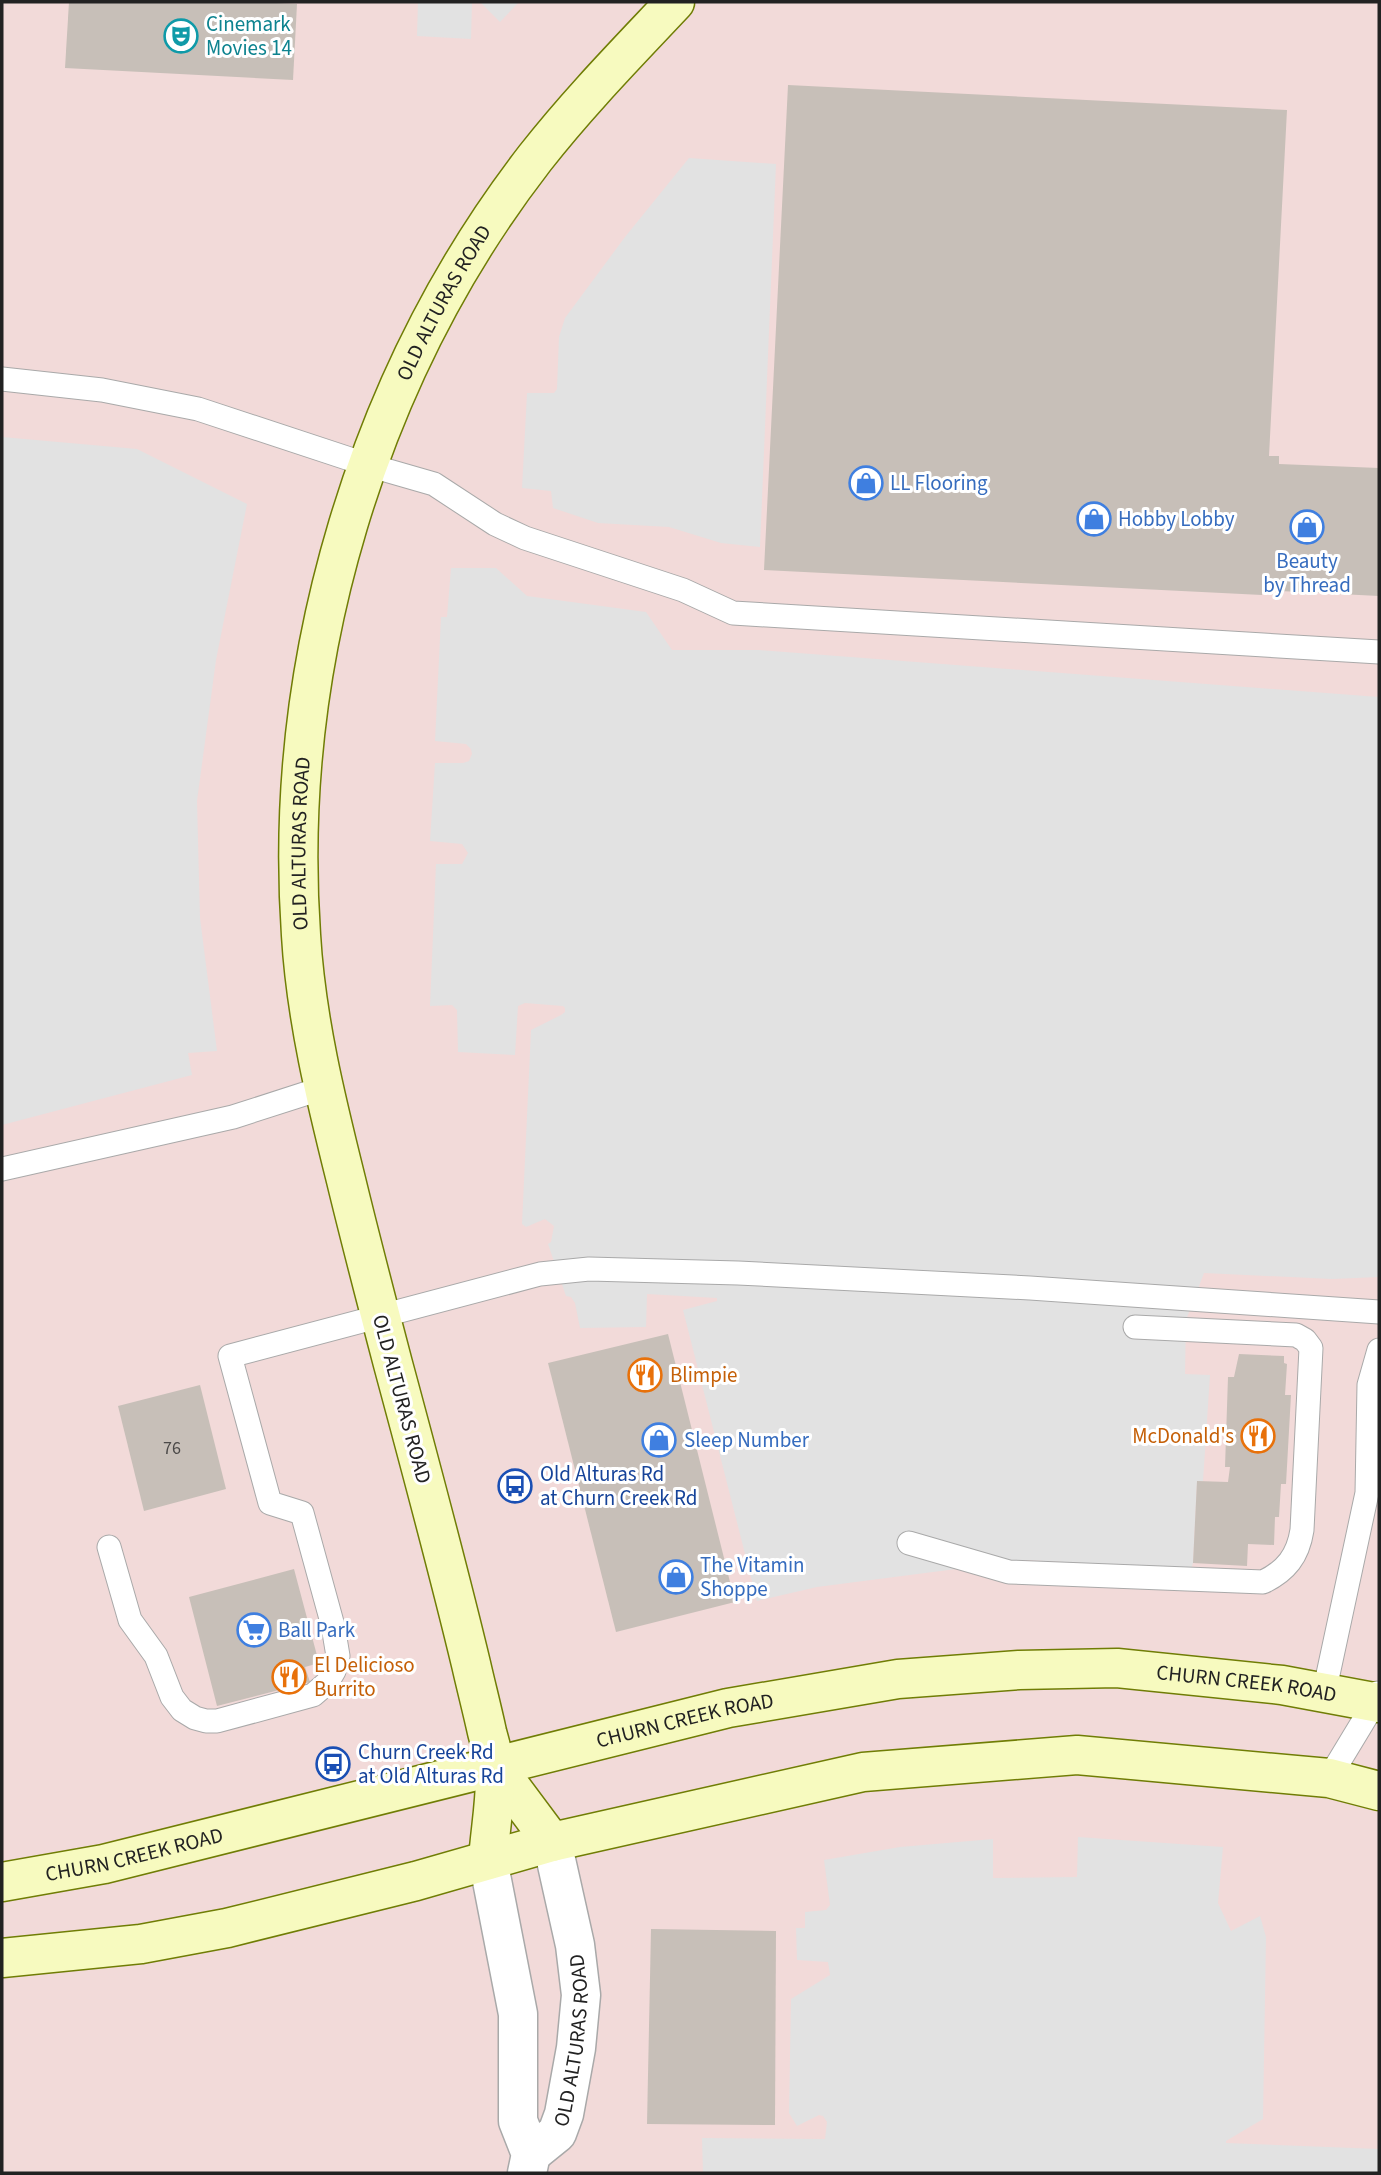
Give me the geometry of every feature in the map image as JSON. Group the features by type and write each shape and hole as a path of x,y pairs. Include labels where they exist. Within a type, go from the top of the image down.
{"main road":[{"name":"OLD ALTURAS ROAD","path":"488,1860 496,1767 449,1573 380,1317 315,1049 301,936 301,788 307,724 324,621 350,520 368,465 417,348 484,232 534,160 582,102 675,2"},
{"name":"CHURN CREEK ROAD","path":"2,1882 104,1864 728,1707 911,1678 1019,1670 1117,1668 1378,1697"},
{"path":"2,1958 141,1944 227,1928 552,1842 863,1772 1077,1755 1329,1779 1379,1791"},
{"name":"OLD ALTURAS ROAD","path":"496,1767 552,1842"}],"street":[{"name":"OLD ALTURAS ROAD","path":"529,2164 557,2133 564,2114 576,2048 581,1995 575,1945 552,1842"},
{"name":"OLD ALTURAS ROAD","path":"488,1860 518,2014 518,2121 529,2164"}],"lane":[{"path":"2,379 102,390 198,409 434,484 495,524 525,538 683,590 733,613 1379,652"},
{"path":"2,1169 233,1117 323,1088"},
{"path":"108,1547 130,1620 156,1656 172,1697 182,1710 195,1718 206,1721 227,1719 313,1695 327,1683 338,1656 302,1513 270,1503 230,1356 540,1274 589,1269 738,1273 1030,1288 1379,1312"},
{"path":"909,1543 1009,1572 1263,1582 1286,1567 1297,1549 1302,1530 1311,1348 1305,1340 1296,1335 1135,1326"},
{"path":"1324,1693 1367,1493 1369,1385 1379,1350"},
{"path":"1329,1779 1378,1697"}],"shaded area":[{"path":"2,2 1379,2 1379,2173 2,2173"},
{"path":"418,2 472,2 471,39 417,36"},
{"path":"480,2 519,2 500,22"},
{"path":"689,158 776,164 760,547 721,543 669,527 598,523 553,508 551,491 522,488 527,393 554,393 557,389 559,337 565,318 625,237"},
{"path":"2,437 137,449 247,504 216,660 197,801 200,918 217,1051 188,1053 192,1075 2,1125"},
{"path":"451,568 496,568 527,596 646,612 672,650 759,650 1379,697 1379,1277 1332,1279 1204,1273 1186,1320 1185,1374 1210,1375 1203,1481 1197,1481 1191,1569 1026,1560 817,1587 757,1601 683,1310 717,1301 717,1298 647,1294 646,1327 580,1328 575,1303 571,1297 566,1296 548,1244 551,1242 554,1226 545,1219 526,1227 522,1224 531,1030 561,1015 565,1008 525,1003 518,1006 515,1055 458,1052 457,1010 452,1005 430,1006 436,864 462,864 468,853 462,844 430,841 435,763 463,763 469,761 472,754 466,744 435,741 441,617 447,617"},
{"path":"1078,1837 1223,1847 1218,1903 1231,1931 1260,1916 1266,1937 1263,2119 1226,2143 1379,2149 1379,2173 703,2173 702,2138 825,2139 827,2122 823,2116 819,2115 797,2126 789,2113 791,1999 830,1975 828,1962 797,1960 796,1928 805,1928 805,1912 826,1910 830,1905 824,1860 900,1847 993,1839 993,1878 1077,1877"}],"building":[{"name":"Cinemark Movies 14","path":"69,2 297,4 293,80 65,68"},
{"path":"788,85 1287,110 1269,456 1279,456 1279,464 1379,468 1379,596 1262,590 1262,595 764,570"},
{"path":"668,1334 735,1602 616,1632 548,1363"},
{"name":"McDonald's","path":"1239,1354 1284,1356 1284,1363 1287,1364 1285,1395 1291,1395 1286,1484 1281,1484 1279,1517 1275,1517 1274,1545 1248,1544 1247,1566 1193,1563 1197,1481 1228,1482 1230,1467 1225,1467 1228,1377 1234,1377"},
{"path":"200,1385 226,1489 144,1511 118,1406"},
{"name":"Ball Park","path":"294,1569 319,1663 305,1667 310,1682 217,1706 189,1597"},
{"path":"651,1929 776,1931 775,2125 647,2124"}],"place":[{"name":"Cinemark Movies 14","path":"181,36"},
{"name":"LL Flooring","path":"866,483"},
{"name":"Hobby Lobby","path":"1094,519"},
{"name":"Beauty by Thread","path":"1307,527"},
{"name":"Blimpie","path":"645,1375"},
{"name":"McDonald's","path":"1258,1436"},
{"name":"Sleep Number","path":"659,1440"},
{"name":"Old Alturas Rd at Churn Creek Rd","path":"515,1486"},
{"name":"The Vitamin Shoppe","path":"676,1577"},
{"name":"Ball Park","path":"254,1630"},
{"name":"El Delicioso Burrito","path":"289,1677"},
{"name":"Churn Creek Rd at Old Alturas Rd","path":"333,1764"}]}
